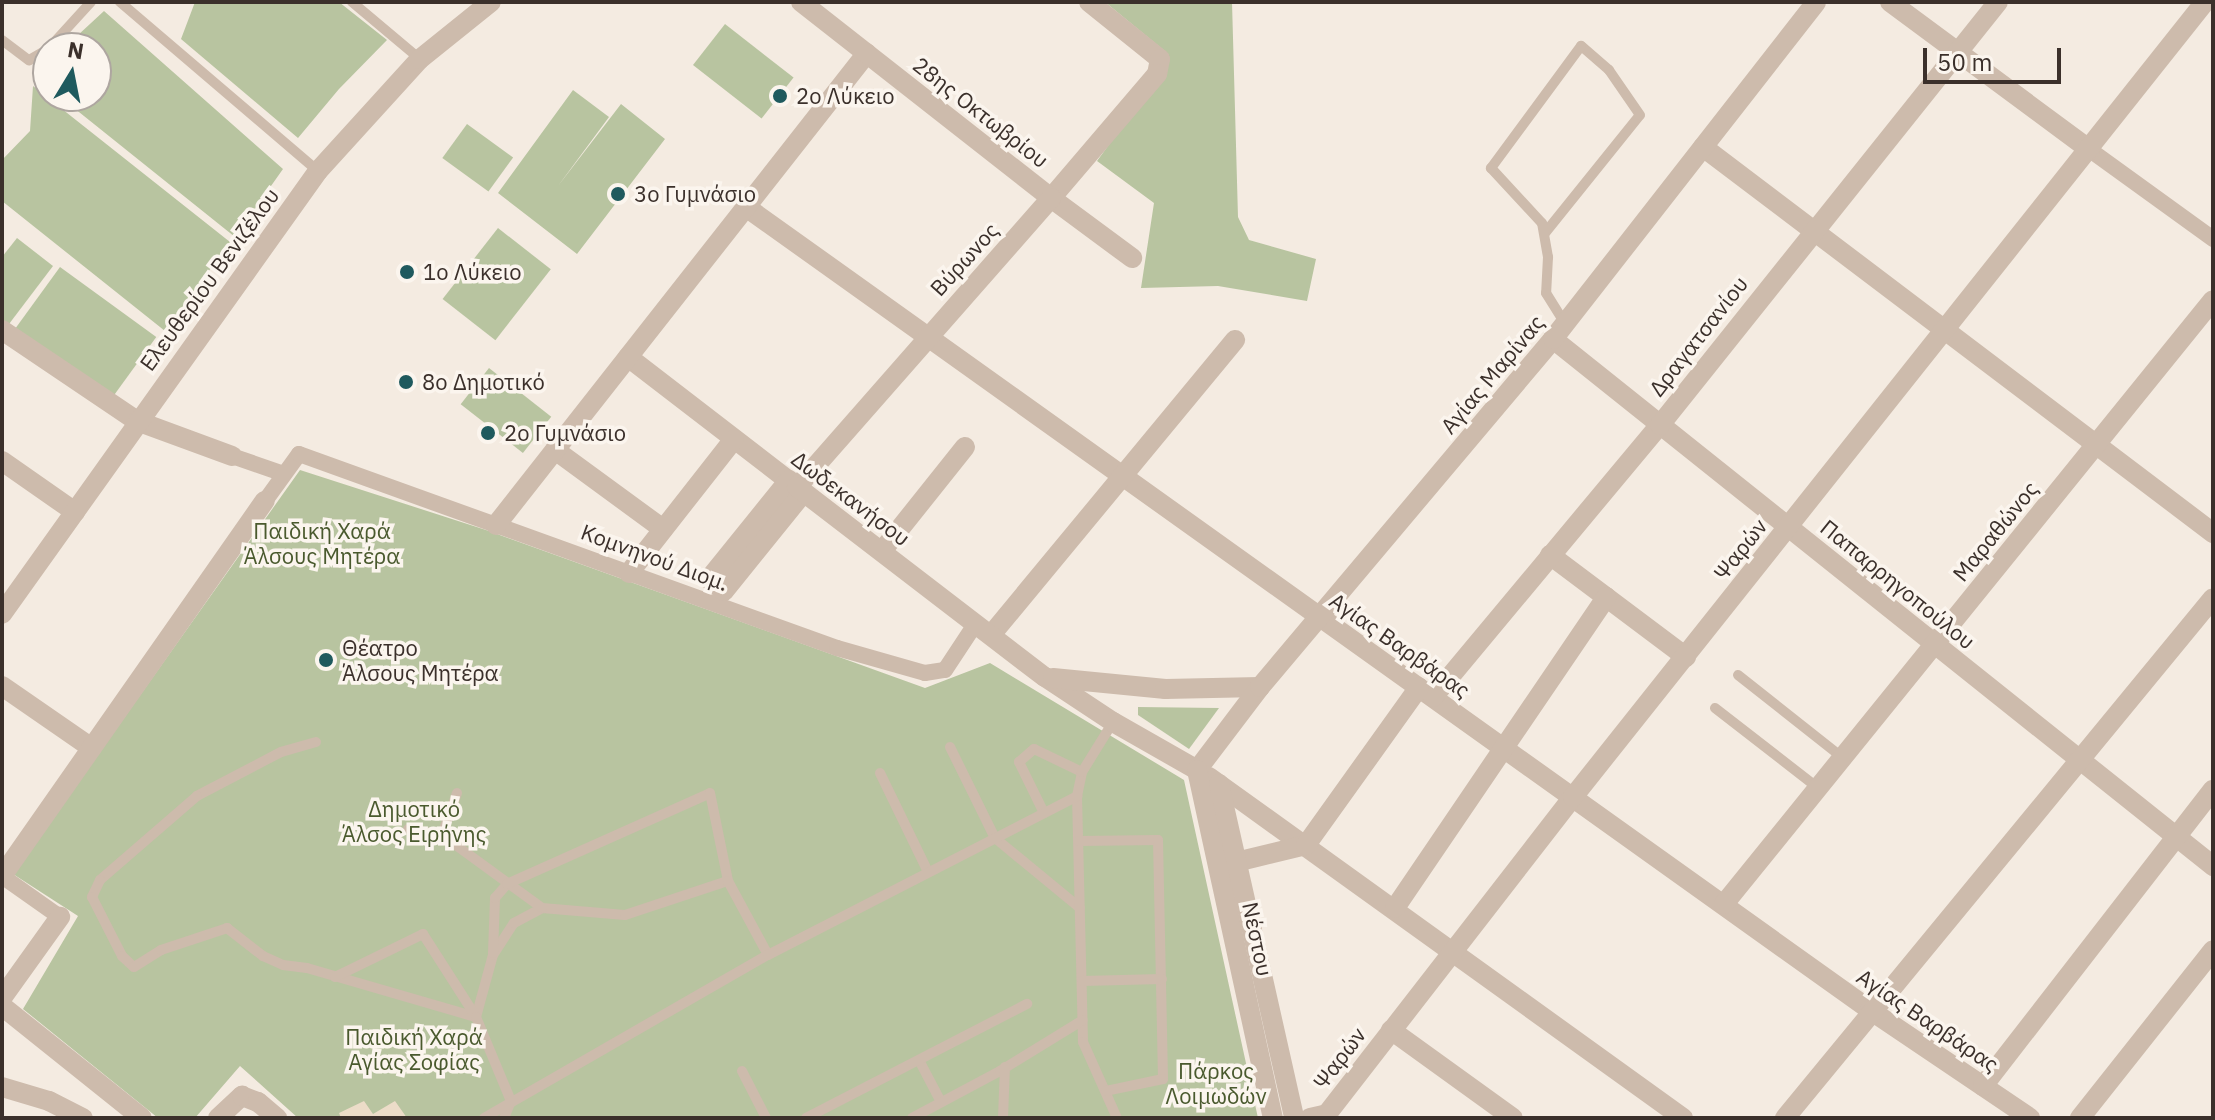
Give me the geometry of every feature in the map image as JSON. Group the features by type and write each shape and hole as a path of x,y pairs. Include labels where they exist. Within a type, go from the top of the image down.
{"street":[{"name":"Ελευθερίου Βενιζέλου","path":"2,614 318,171 420,59 491,2"},
{"name":"28ης Οκτωβρίου","path":"801,2 1132,258"},
{"name":"Βύρωνος","path":"711,593 724,591 797,487 1157,74 1160,59 1089,2"},
{"name":"Αγίας Μαρίνας","path":"1197,770 1260,687 1559,331 1816,2"},
{"path":"1890,2 2213,239"},
{"name":"Δραγατσανίου","path":"1306,845 1426,692 1550,555 1660,425 1998,2"},
{"name":"Ψαρών","path":"1323,1117 1573,797 2205,2"},
{"path":"496,525 867,53"},
{"path":"1703,147 2213,533"},
{"name":"Αγίας Βαρβάρας","path":"746,207 1870,1010 2030,1118"},
{"name":"Μαραθώνος","path":"1724,904 2213,300"},
{"name":"Παπαρρηγοπούλου","path":"1559,331 1660,425 2213,866"},
{"path":"2,998 60,917 4,870 284,474 137,421 4,335"},
{"path":"984,629 1123,476 1235,340"},
{"name":"Δωδεκανήσου","path":"628,357 1045,677 1113,722 1219,784 1683,1118"},
{"path":"629,573 734,439"},
{"path":"882,551 965,447"},
{"path":"555,450 663,529"},
{"name":"Κομνηνού Διομ.","path":"284,474 299,454 629,573 711,593 837,648 925,673 945,670 984,629"},
{"path":"2,461 75,512"},
{"path":"1550,555 1686,657"},
{"path":"1395,908 1606,597"},
{"path":"1785,1118 1870,1010 2213,598"},
{"path":"1045,677 1165,689 1260,687"},
{"path":"2,686 92,748"},
{"name":"Νέστου","path":"1197,770 1273,1118"},
{"name":"Νέστου","path":"1219,784 1294,1118"},
{"path":"1983,1086 2213,790"},
{"path":"1236,862 1306,845"},
{"path":"2080,1118 2213,950"},
{"path":"2,1006 142,1118"},
{"path":"1391,1030 1513,1118"},
{"path":"2,1087 49,1101 83,1118"},
{"path":"218,1118 242,1096 258,1102 277,1118"}],"lane":[{"path":"63,32 91,2"},
{"path":"120,2 318,171"},
{"path":"352,2 420,59"},
{"path":"2,40 29,60 32,58"},
{"path":"1545,233 1640,115 1614,77 1581,46 1491,168 1537,214 1545,233 1546,293 1559,331"},
{"path":"1738,675 1842,757"},
{"path":"1715,708 1818,788"},
{"path":"1113,722 1082,772 1077,796 1083,1042 1117,1118"},
{"path":"316,742 281,752 197,796 100,880 92,897 122,956 134,967 161,950 227,928 263,956 283,965 476,1017"},
{"path":"950,747 995,838 1080,908"},
{"path":"1044,813 1019,762 1034,749 1082,772"},
{"path":"880,773 928,872"},
{"path":"442,835 457,793"},
{"path":"476,1017 493,955 495,898 507,884 710,793 728,881 768,955"},
{"path":"484,1118 768,955 1077,796"},
{"path":"408,829 442,835 466,849 507,884 542,908 625,915 728,881"},
{"path":"1079,841 1158,840 1163,1079 1106,1091"},
{"path":"493,955 514,923 542,908"},
{"path":"335,977 423,934 476,1017 511,1101 504,1118"},
{"path":"1082,981 1162,979"},
{"path":"806,1118 920,1062 1027,1004"},
{"path":"912,1118 1083,1020"},
{"path":"920,1062 941,1102"},
{"path":"1003,1118 1005,1067"},
{"path":"742,1071 766,1118"}],"green space":[{"path":"195,2 339,2 387,40 339,89 298,138 181,39"},
{"path":"1105,2 1232,2 1238,217 1249,240 1316,259 1307,301 1218,286 1141,288 1154,203 1097,161 1168,64 1166,52"},
{"path":"104,11 283,169 235,237 79,112 112,112 112,32 81,32"},
{"path":"725,24 794,78 762,119 693,65"},
{"path":"573,90 609,117 558,186 621,104 665,139 577,254 498,193"},
{"path":"32,101 32,112 66,112 230,242 165,331 2,201 2,160 30,131"},
{"path":"467,124 513,158 488,191 442,158"},
{"path":"498,228 551,269 495,340 443,299"},
{"path":"17,238 53,266 6,328 2,325 2,257"},
{"path":"60,267 156,337 109,402 13,332"},
{"path":"489,368 551,417 523,453 461,404"},
{"name":"Δημοτικό Άλσος Ειρήνης","path":"300,470 486,530 925,688 990,663 1184,780 1258,1118 298,1118 240,1066 195,1118 158,1118 23,1009 78,916 13,874"},
{"path":"1138,707 1219,708 1189,749 1138,715"}],"shaded area":[{"path":"364,1101 373,1114 395,1101 407,1118 341,1118 339,1113"}],"place":[{"name":"2ο Λύκειο","path":"780,96"},
{"name":"3ο Γυμνάσιο","path":"618,194"},
{"name":"1ο Λύκειο","path":"407,272"},
{"name":"8ο Δημοτικό","path":"406,382"},
{"name":"2ο Γυμνάσιο","path":"488,433"},
{"name":"Θέατρο Άλσους Μητέρα","path":"326,660"}],"park label":[{"name":"Παιδική Χαρά Άλσους Μητέρα","path":"322,542"},
{"name":"Παιδική Χαρά Αγίας Σοφίας","path":"414,1048"},
{"name":"Πάρκος Λοιμωδών","path":"1216,1082"}]}
